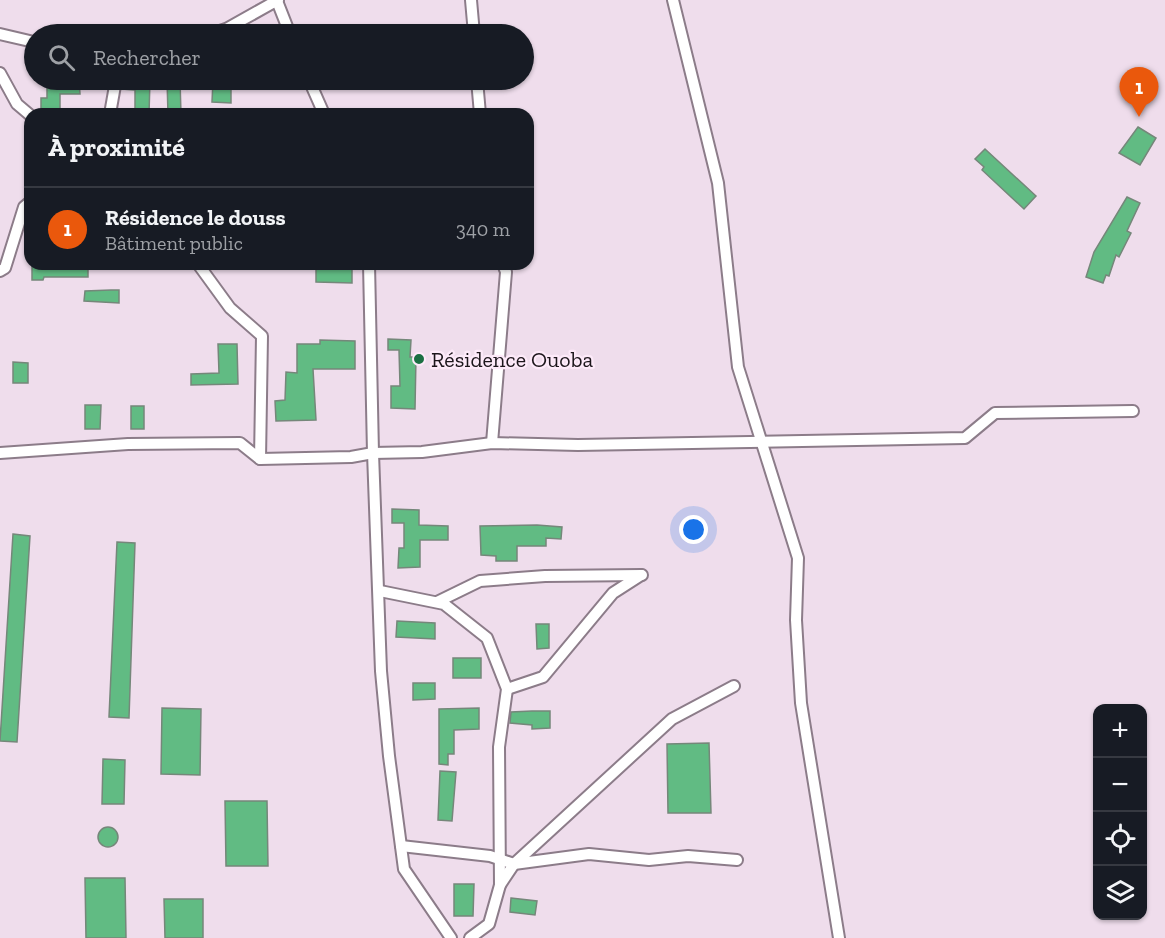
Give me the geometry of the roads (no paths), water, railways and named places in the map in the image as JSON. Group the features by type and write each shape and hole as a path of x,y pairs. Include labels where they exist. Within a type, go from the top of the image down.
{"street":[{"path":"235,24 278,0 286,24"},
{"path":"471,0 473,24"},
{"path":"673,0 718,183 738,367 798,558 796,620 801,703 839,938"},
{"path":"0,34 24,40"},
{"path":"0,73 17,104 24,110"},
{"path":"111,108 114,90"},
{"path":"313,90 321,108"},
{"path":"478,90 479,108"},
{"path":"0,272 5,268 24,207"},
{"path":"202,270 230,308 262,336 260,459"},
{"path":"369,270 381,671 401,846 404,869 451,938"},
{"path":"492,443 505,270"},
{"path":"0,453 128,444 240,443 260,459 351,457 373,453 422,452 492,443 578,445 965,438 995,413 1133,411"},
{"path":"437,602 480,581 544,576 642,575 613,593 543,677 507,689"},
{"path":"380,591 444,604 487,638 507,689 499,747 498,858 500,885"},
{"path":"470,938 489,924 500,885 514,864 672,719 734,686"},
{"path":"401,846 498,858 514,864 589,854 649,860 688,856 737,860"}],"place":[{"name":"Résidence le douss","path":"1139,117"},
{"name":"Résidence Ouoba","path":"419,359"}]}
